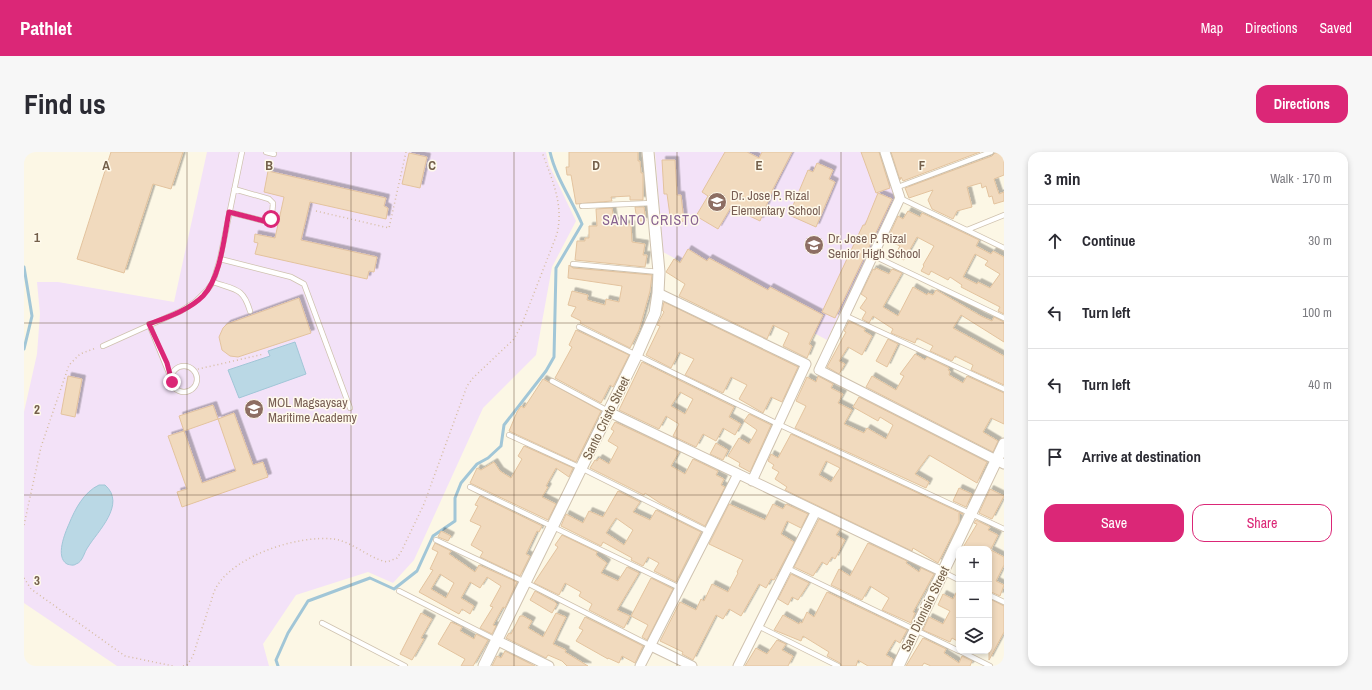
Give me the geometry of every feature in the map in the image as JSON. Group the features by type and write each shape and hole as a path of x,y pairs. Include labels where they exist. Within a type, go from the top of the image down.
{"street":[{"name":"Santo Cristo Street","path":"484,666 609,412 655,313 659,272 648,152"},
{"path":"885,152 898,187 900,198 819,370 1000,462"},
{"path":"658,293 806,364 752,481"},
{"path":"609,412 943,572"},
{"name":"San Dionisio Street","path":"898,666 971,513 1000,462 1004,444"},
{"path":"640,666 738,474"},
{"path":"738,666 816,511"},
{"path":"496,640 549,666"},
{"path":"651,646 692,666"}],"lane":[{"path":"103,346 149,324 181,311 203,296 213,282 220,259 242,152"},
{"path":"266,152 274,154"},
{"path":"898,187 991,152"},
{"path":"229,212 264,221 268,221 272,215 273,203 269,199 234,189"},
{"path":"900,198 1004,248"},
{"path":"582,206 653,203"},
{"path":"967,230 1004,215"},
{"path":"872,255 1004,318"},
{"path":"220,259 290,277 304,284 350,408"},
{"path":"573,264 659,272"},
{"path":"213,282 241,292 246,297 250,310"},
{"path":"844,315 1004,389"},
{"path":"149,324 167,363 172,382 176,389 189,391 197,382 194,370 186,366 178,368 167,363"},
{"path":"579,327 778,424 971,513 1004,530"},
{"path":"171,378 178,368"},
{"path":"552,381 609,412"},
{"path":"510,436 581,468 709,532"},
{"path":"470,487 680,588"},
{"path":"436,540 525,582 651,646"},
{"path":"787,568 956,649"},
{"path":"943,572 956,578"},
{"path":"399,591 496,640"},
{"path":"992,596 1004,602"},
{"path":"322,623 405,666"},
{"path":"758,626 838,666"},
{"path":"965,654 990,666"}],"path":[{"path":"316,212 389,228 406,152"},
{"path":"183,666 187,665 193,656 216,587 228,570 248,557 279,546 305,541 333,539 350,543 387,562 397,558 424,504 467,386 473,378 514,339 522,324 557,234 560,220 559,201 542,152"},
{"path":"24,525 41,447 69,365 74,358 80,354 103,346"},
{"path":"194,370 264,354"},
{"path":"24,578 32,589 125,656 173,666"}],"shaded area":[{"name":"MOL Magsaysay Maritime Academy","path":"207,152 546,152 549,165 576,221 552,267 536,355 483,408 414,560 393,583 368,572 296,595 263,644 269,666 117,666 24,603 24,412 37,354 40,314 37,282 58,282 174,302"},
{"path":"655,152 877,152 895,198 827,340 663,252"}],"water":[{"path":"295,342 306,374 239,398 228,370 270,356 268,351"},
{"path":"99,485 105,485 111,493 113,501 112,509 108,518 80,561 74,565 67,564 63,561 61,551 67,528 84,496"}],"building":[{"path":"111,152 183,152 171,189 153,184 124,273 77,259"},
{"path":"569,152 638,152 638,161 640,161 641,173 643,173 643,200 630,200 630,196 611,197 612,201 576,204 571,175 567,175 566,167 569,167"},
{"path":"725,152 747,152 759,158 762,152 792,152 773,189 760,221 731,207 718,229 696,216 708,196 702,192"},
{"path":"861,152 879,152 890,188 876,193"},
{"path":"891,152 980,152 903,181 901,177 900,180"},
{"path":"1004,152 1004,175 994,179 999,194 1004,192 1004,201 994,204 992,196 989,197 986,186 982,188 981,183 967,187 972,207 957,211 953,219 932,209 928,200 933,190 909,198 905,188 992,156 995,153"},
{"path":"409,153 427,157 420,188 402,184"},
{"path":"662,160 675,160 677,195 681,195 684,221 671,223 667,194 664,194"},
{"path":"817,163 833,170 829,179 835,182 816,227 789,215 808,170 813,172"},
{"path":"268,171 386,198 384,206 388,208 386,219 310,202 301,240 377,257 374,272 369,271 367,279 255,254 258,243 254,242 255,234 275,238 284,197 264,192"},
{"path":"878,193 892,199 835,318 822,312 863,225 865,225"},
{"path":"635,207 644,207 646,221 637,221"},
{"path":"612,208 614,221 616,221 617,224 631,224 632,242 645,244 643,255 647,255 645,267 575,260 577,241 585,241 585,238 589,238 589,226 597,226 596,209"},
{"path":"908,211 920,217 922,213 979,240 976,246 991,254 993,251 1004,257 1004,314 998,311 1000,307 961,287 962,285 950,277 948,280 931,271 929,275 921,271 934,246 917,237 904,260 895,255 900,246 887,240 898,216 903,219","holes":["975,254 988,261 985,265 1000,274 990,288 978,282 977,284 963,277"]},
{"path":"688,249 707,261 709,258 768,290 770,287 823,315 809,344 812,346 807,358 783,346 789,333 773,325 767,339 679,296 685,284 666,272 674,259 680,263"},
{"path":"569,265 573,268 652,275 650,291 639,330 630,348 580,323 581,321 571,316 576,307 568,305 572,291 588,295 587,300 605,305 606,299 619,302 622,286 568,278"},
{"path":"876,268 889,274 892,269 902,273 883,307 898,316 913,287 927,295 928,293 933,295 936,290 981,316 992,321 994,317 1004,322 1004,342 961,315 953,328 1004,356 1004,385 971,370 973,365 955,356 952,361 930,351 933,346 917,338 915,343 891,333 893,329 873,316 869,323 862,319 866,312 860,308 867,298 861,294 873,269 875,270"},
{"path":"299,298 311,333 238,357 230,356 222,350 219,337 223,328 227,324"},
{"path":"664,302 798,367 782,402 771,397 763,413 739,399 747,385 731,377 723,393 685,375 694,359 679,352 671,368 646,355 660,326 657,325 664,312 662,310"},
{"path":"849,321 865,329 864,331 872,336 862,355 848,347 839,361 845,364 839,374 827,367 846,332 844,331"},
{"path":"576,330 629,355 613,387 610,385 601,403 555,378 572,347 569,345"},
{"path":"888,339 898,344 887,367 876,361"},
{"path":"915,354 925,360 927,357 949,368 949,375 963,383 967,376 1004,393 1004,424 991,418 983,432 998,441 993,452 866,387 872,376 896,390 904,376 900,374"},
{"path":"642,362 734,407 729,417 741,424 735,435 723,428 716,441 703,434 696,447 673,436 679,424 666,416 659,429 619,410","holes":["680,392 693,399 685,414 671,406"]},
{"path":"68,376 82,379 75,417 61,414"},
{"path":"818,376 833,384 831,388 843,394 838,403 852,410 844,424 864,433 867,428 886,439 893,425 880,417 878,421 853,407 859,397 987,462 977,483 929,455 915,474 929,482 926,488 795,428 806,406 796,401 807,377 816,382"},
{"path":"543,379 601,411 576,462 509,431 517,412 521,406 524,408"},
{"path":"213,405 218,419 184,431 179,416"},
{"path":"234,413 253,465 263,462 268,477 182,507 177,492 187,489 168,436 184,431 202,483 236,471 218,419"},
{"path":"749,414 771,425 750,472 739,466 740,463 728,456 739,438 749,444 757,430 744,421"},
{"path":"615,422 679,452 671,466 685,474 693,459 718,471 716,475 724,479 721,485 725,487 705,526 660,503 645,493 644,495 590,468 595,460 597,461 599,458 609,464 618,447 608,441 614,431 611,429"},
{"path":"791,434 963,514 959,513 959,522 938,563 913,548 912,551 785,490 787,487 775,479 779,472 772,468 774,465 768,461 771,454 778,458","holes":["826,461 840,468 831,482 819,475"]},
{"path":"716,443 728,450 723,460 710,454"},
{"path":"524,446 573,468 569,477 556,468 546,486 548,487 542,497 556,504 548,520 470,483 477,468 481,470 494,462 500,471 511,478 522,459 518,456"},
{"path":"959,488 972,494 966,507 953,501"},
{"path":"990,489 1004,496 992,519 979,513"},
{"path":"618,491 640,502 633,512 650,520 656,510 701,532 676,582 654,571 659,563 648,557 643,566 631,560 632,558 603,542 601,546 561,526 566,514 583,523 589,511 603,517","holes":["616,518 633,530 624,545 606,533"]},
{"path":"480,496 542,526 539,532 537,531 526,554 530,556 520,576 480,557 483,552 471,545 481,526 470,521 478,506 475,505"},
{"path":"729,504 765,520 773,504 783,509 786,504 808,514 801,528 787,521 781,534 794,542 774,580 771,579 766,588 759,584 741,616 729,609 723,619 716,615 693,660 682,654 683,652 660,641 680,602 696,610 701,599 704,601 712,584 728,592 738,573 737,572 743,560 709,544"},
{"path":"819,519 840,529 836,535 845,540 835,559 832,557 827,565 822,562 813,576 794,567"},
{"path":"976,520 990,527 988,530 998,535 992,547 964,546 977,524 974,523"},
{"path":"441,531 451,536 448,541 438,537"},
{"path":"562,535 597,552 596,555 607,563 601,573 618,581 627,567 639,573 617,610 630,616 624,628 589,610 592,604 579,596 581,592 565,583 559,595 534,583 558,547 555,545"},
{"path":"435,543 451,551 449,554 475,572 479,565 517,582 505,608 503,607 493,625 496,626 492,634 480,628 493,607 490,606 501,586 487,577 480,588 470,582 461,598 474,606 470,614 462,609 459,614 419,592 433,570 430,569 438,552 432,549","holes":["440,574 454,583 446,598 431,589"]},
{"path":"868,543 907,561 906,563 919,572 921,568 934,574 913,612 915,613 911,623 882,610 889,598 870,586 862,600 831,585 839,569 850,576"},
{"path":"992,551 1004,557 1004,565 996,581 1004,585 1000,596 992,592"},
{"path":"791,574 809,583 798,600 792,597 788,605 778,599"},
{"path":"651,578 673,589 647,640 642,637 648,625 631,616"},
{"path":"535,591 557,604 552,613 530,600"},
{"path":"827,592 907,630 900,643 895,640 886,655 893,659 891,666 868,666 858,660 856,666 842,666 840,663 827,656 829,652 803,636 801,641 774,630 783,615 799,624 800,622 802,623 807,612 814,617"},
{"path":"956,593 956,640 952,638 950,642 923,630 929,617 943,624 950,611 938,605 943,594 953,599"},
{"path":"992,600 1004,606 1004,632 989,660 989,654 992,654"},
{"path":"421,613 432,619 421,638 424,639 412,660 400,654"},
{"path":"556,613 566,617 553,644 566,650 565,652 588,666 567,666 562,661 548,655 546,658 506,638 509,633 511,634 520,616 532,621 528,628 543,637"},
{"path":"585,617 643,646 635,663 622,656 619,663 608,659 576,641 583,630 579,628"},
{"path":"451,622 462,627 460,631 474,639 476,634 488,640 473,666 461,666 465,659 438,644"},
{"path":"923,638 946,649 944,653 959,663 962,656 972,661 970,666 931,666 924,663 922,666 906,666"},
{"path":"777,640 786,644 782,650 793,656 788,666 745,666 756,648 767,654"},
{"path":"505,651 535,666 492,666 497,656 501,658"}],"waterway":[{"path":"278,666 276,660 288,633 308,601 370,578 394,589 417,571 433,536 455,521 455,498 461,483 477,464 488,458 501,446 504,425 546,371 554,357 556,268 582,224 560,180 550,152"},
{"path":"24,267 32,316 24,349"}],"place":[{"name":"Dr. Jose P. Rizal Elementary School","path":"717,202"},
{"name":"Dr. Jose P. Rizal Senior High School","path":"814,245"},
{"name":"MOL Magsaysay Maritime Academy","path":"254,409"}],"district":[{"name":"SANTO CRISTO","path":"651,220"}],"route":[{"path":"172,382 167,363 149,324 181,311 195,302 203,296 213,282 220,259 229,212 264,221 271,219"}]}
